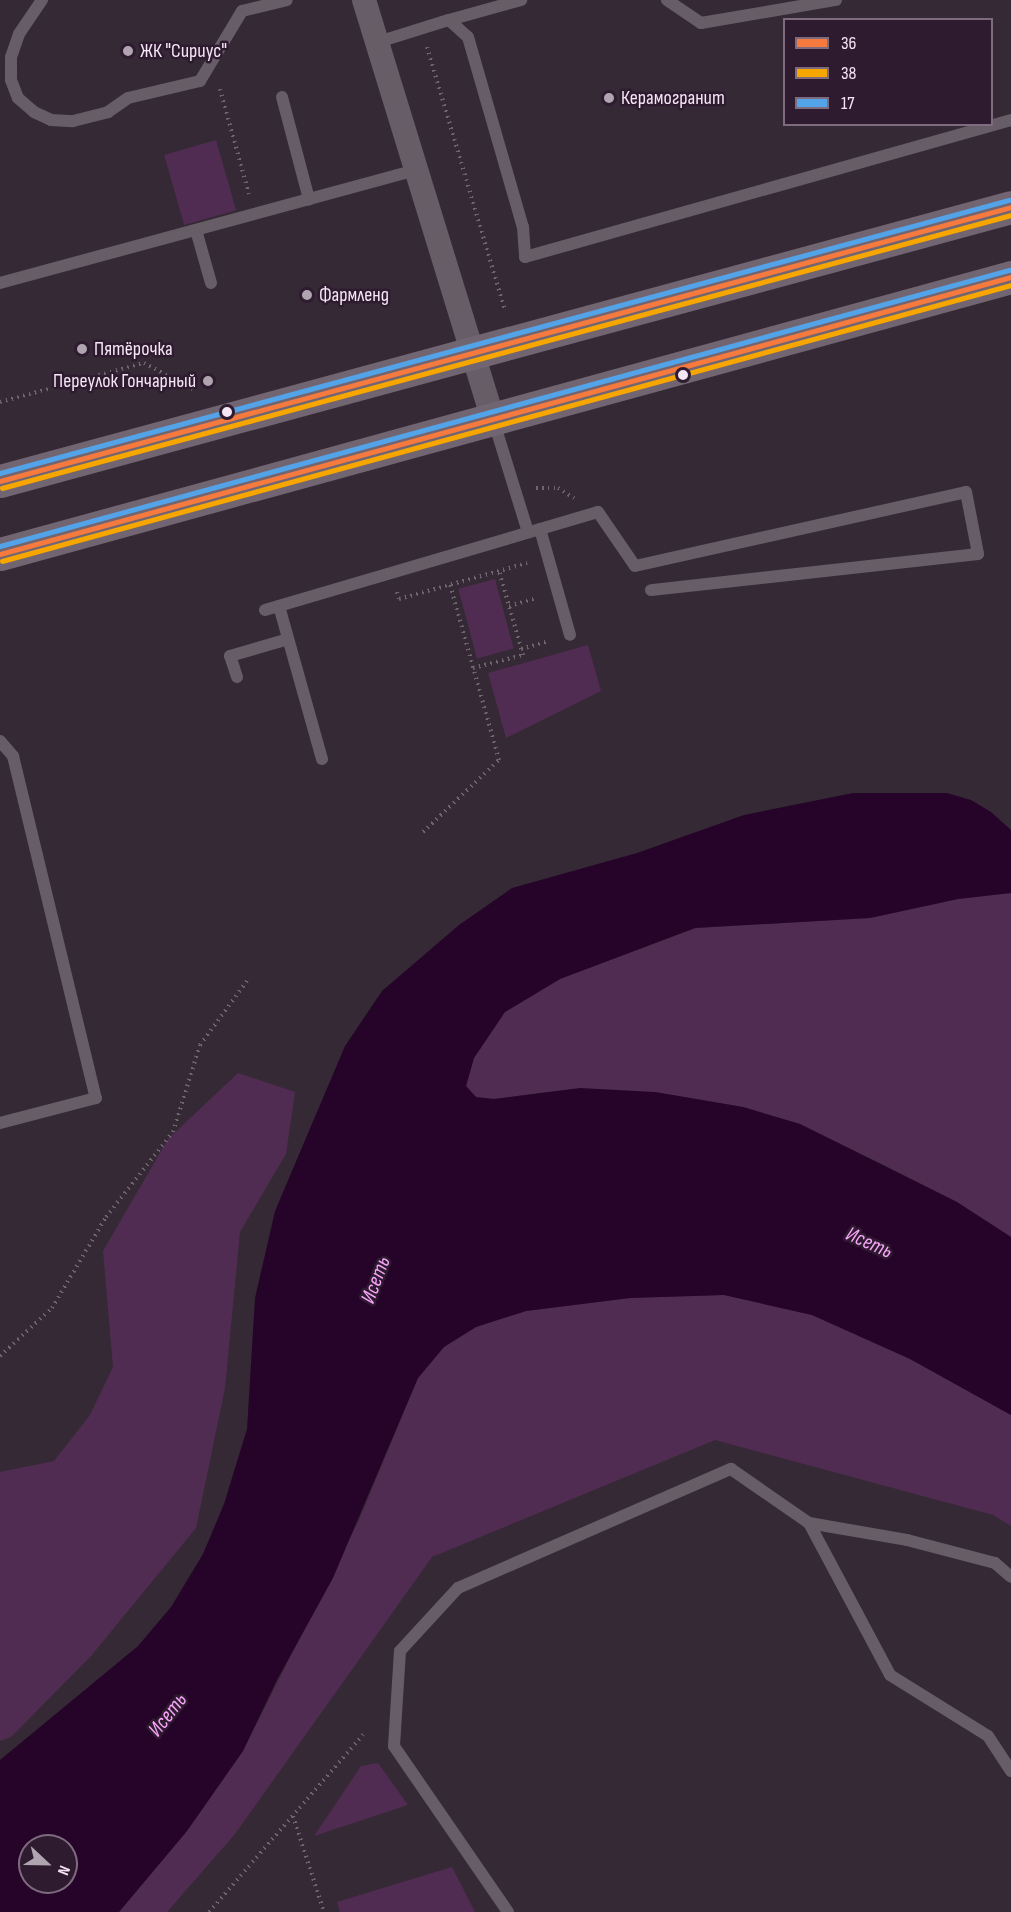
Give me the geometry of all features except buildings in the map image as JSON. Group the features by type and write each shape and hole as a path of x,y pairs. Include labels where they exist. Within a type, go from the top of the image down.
{"main road":[{"path":"0,481 1011,207"},
{"path":"0,554 1011,277"}],"street":[{"path":"364,0 375,43 493,419"}],"lane":[{"path":"42,0 19,34 11,57 11,80 18,98 51,120 73,121 108,112 128,98 200,81 242,11 287,0"},
{"path":"375,43 520,0"},
{"path":"667,0 701,23 836,0"},
{"path":"448,20 468,37 523,227 525,257 990,126"},
{"path":"282,97 309,199"},
{"path":"993,125 1011,120"},
{"path":"0,283 416,170"},
{"path":"196,230 211,283"},
{"path":"493,419 514,489 548,557 570,635"},
{"path":"265,610 598,512 635,566 966,492 978,554 651,590"},
{"path":"279,606 322,759"},
{"path":"237,677 231,656 288,639"},
{"path":"0,741 13,756 96,1098 0,1123"},
{"path":"508,1912 394,1746 400,1651 458,1588 731,1469 809,1523 907,1540 995,1563 1011,1577"},
{"path":"809,1523 890,1675 988,1736 1011,1771"}],"path":[{"path":"422,29 506,311"},
{"path":"213,62 255,214"},
{"path":"0,402 144,363 196,391"},
{"path":"514,489 558,488 598,512"},
{"path":"392,574 399,598 548,557"},
{"path":"473,668 523,655 499,571"},
{"path":"423,832 500,760 450,584"},
{"path":"509,606 558,592"},
{"path":"521,649 570,635"},
{"path":"0,1356 52,1308 106,1217 173,1132 200,1045 249,978"},
{"path":"209,1912 363,1736"},
{"path":"292,1816 324,1912"}],"shaded area":[{"path":"216,140 236,210 184,225 164,155"},
{"path":"495,579 514,649 477,658 458,589"},
{"path":"588,645 601,691 506,738 488,673"},
{"path":"1011,893 1011,1237 957,1202 800,1124 743,1107 655,1092 547,1092 494,1099 476,1098 466,1086 474,1058 505,1012 560,979 696,928 870,918 958,899"},
{"path":"238,1073 295,1092 286,1154 240,1232 225,1388 196,1528 91,1656 11,1737 0,1741 0,1472 54,1461 90,1415 113,1367 103,1251 168,1139"},
{"path":"724,1295 812,1315 910,1359 1011,1415 1011,1526 993,1515 715,1440 432,1557 235,1834 167,1912 119,1912 187,1831 243,1751 359,1520 418,1378 444,1347 476,1327 526,1311 630,1298"},
{"path":"378,1763 408,1805 314,1836 361,1766"},
{"path":"452,1867 475,1912 340,1912 337,1902"}],"water":[{"name":"Исеть","path":"853,793 947,793 971,800 991,812 1011,830 1011,893 958,899 870,918 695,928 560,979 505,1012 474,1058 466,1086 476,1097 494,1099 580,1088 655,1092 743,1107 800,1124 957,1202 1011,1237 1011,1415 910,1359 812,1315 724,1295 630,1298 526,1311 476,1327 444,1347 418,1378 333,1578 277,1680 243,1751 187,1831 119,1912 0,1912 0,1760 138,1646 171,1607 203,1554 224,1504 247,1429 255,1298 275,1211 345,1046 382,991 459,925 512,888 637,853 744,815"}],"transit line":[{"name":"17","path":"0,473 1009,200"},
{"name":"36","path":"0,481 1011,207"},
{"name":"38","path":"2,488 1011,215"},
{"name":"17","path":"0,546 1009,270"},
{"name":"36","path":"0,554 1011,277"},
{"name":"38","path":"2,561 1011,285"}],"place":[{"name":"ЖК \"Сириус\"","path":"128,51"},
{"name":"Керамогранит","path":"609,98"},
{"name":"Фармленд","path":"307,295"},
{"name":"Пятёрочка","path":"82,349"},
{"name":"Переулок Гончарный","path":"208,381"}]}
